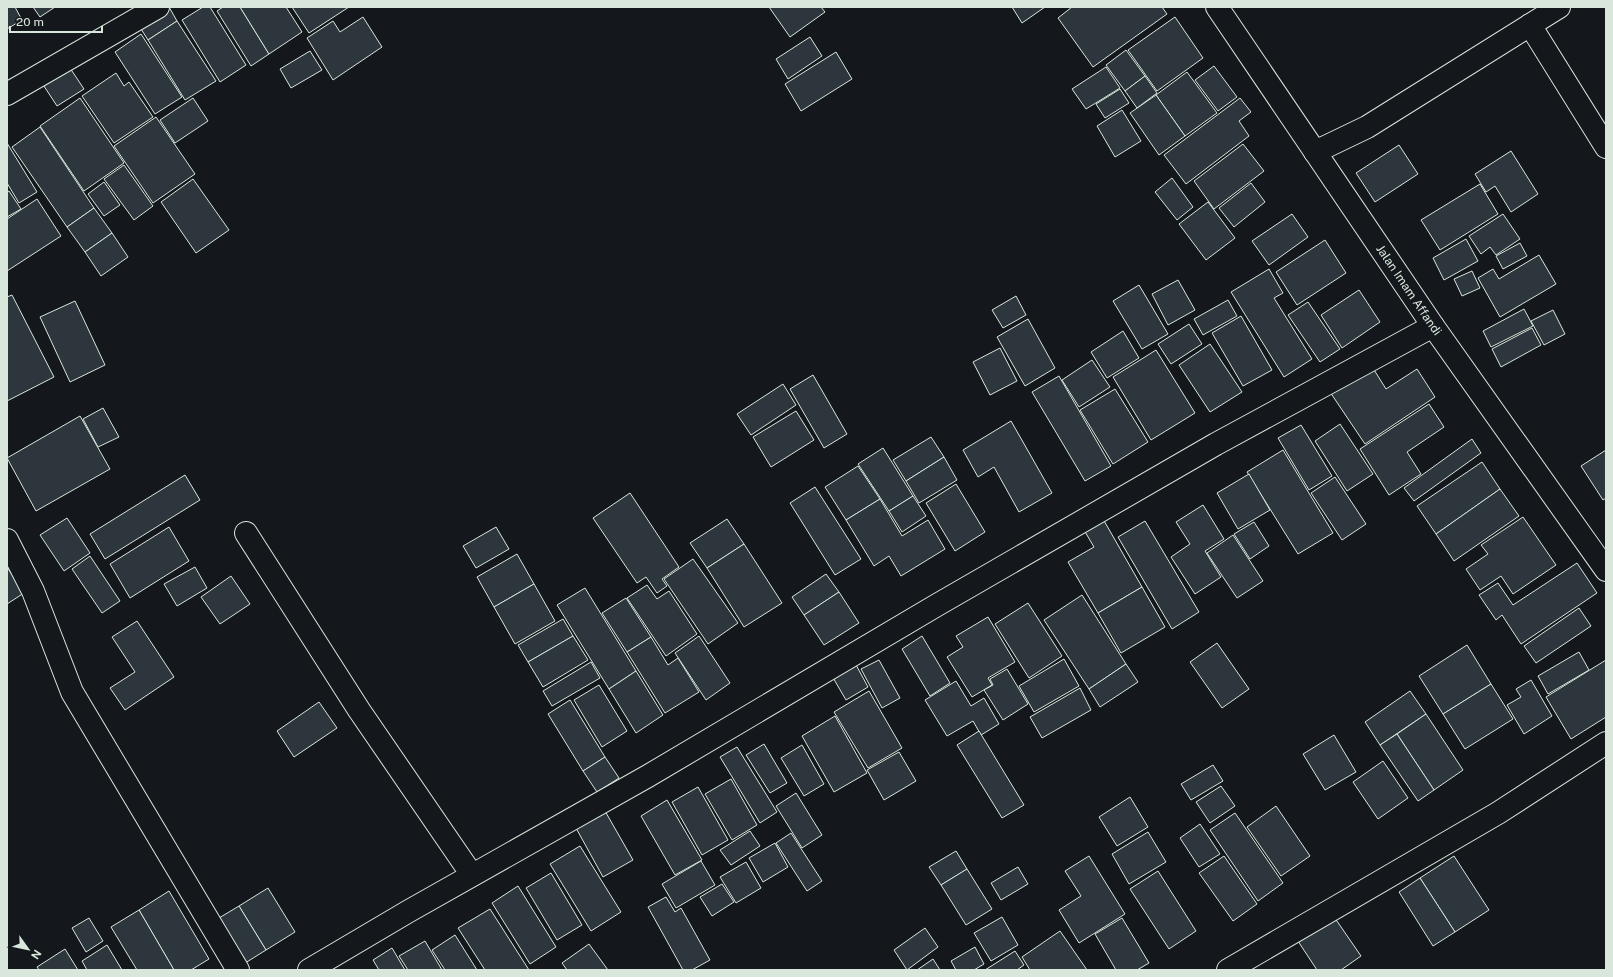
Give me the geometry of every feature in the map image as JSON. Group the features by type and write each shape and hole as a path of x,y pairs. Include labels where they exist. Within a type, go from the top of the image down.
{"street":[{"path":"7,94 158,7"},
{"name":"Jalan Imam Affandi","path":"1216,7 1433,326 1606,570"},
{"path":"1315,152 1367,127 1559,7"},
{"path":"1530,26 1606,147"},
{"path":"309,970 472,875 648,776 930,609 1216,444 1433,326"},
{"path":"246,532 358,710 472,875"},
{"path":"7,540 33,591 72,692 238,970"},
{"path":"1228,970 1498,813 1606,743"}],"building":[{"path":"7,7 15,7 22,20 7,29"},
{"path":"33,7 55,7 40,17"},
{"path":"169,7 177,21 148,40 136,21"},
{"path":"203,7 210,7 246,65 220,82 182,20"},
{"path":"223,7 240,7 269,54 251,66 217,11"},
{"path":"240,7 286,7 302,32 269,54"},
{"path":"292,7 349,7 309,33"},
{"path":"769,7 821,7 825,12 790,37"},
{"path":"1012,7 1045,7 1022,23"},
{"path":"1072,7 1162,7 1167,14 1093,67 1058,18"},
{"path":"363,17 382,47 333,80 307,38 333,21 340,32"},
{"path":"1175,17 1203,58 1157,91 1128,50"},
{"path":"177,21 216,81 185,100 148,40"},
{"path":"141,34 182,97 155,114 115,52"},
{"path":"810,37 822,56 788,79 776,59"},
{"path":"1126,50 1145,76 1125,91 1106,65"},
{"path":"310,51 322,70 291,88 280,69"},
{"path":"836,52 852,79 801,111 785,84"},
{"path":"66,62 84,89 57,106 40,80"},
{"path":"1214,66 1237,97 1218,111 1195,80"},
{"path":"1106,67 1120,88 1086,109 1072,89"},
{"path":"1187,72 1217,113 1185,136 1156,95"},
{"path":"116,73 124,86 129,82 153,117 114,143 82,96"},
{"path":"1145,76 1157,93 1137,108 1125,91"},
{"path":"1120,89 1129,103 1105,118 1096,104"},
{"path":"1156,95 1185,136 1159,155 1130,113"},
{"path":"80,98 124,163 84,191 40,126"},
{"path":"193,98 208,121 175,143 160,120"},
{"path":"1240,98 1251,112 1239,121 1249,136 1186,184 1164,155"},
{"path":"1122,110 1141,141 1115,157 1097,126"},
{"path":"156,117 195,174 153,203 114,146"},
{"path":"40,127 94,208 67,227 12,147"},
{"path":"7,143 37,192 19,203 7,183"},
{"path":"1243,144 1264,171 1214,209 1194,181"},
{"path":"1399,145 1418,174 1375,202 1356,173"},
{"path":"1511,151 1538,194 1511,212 1495,186 1486,192 1475,174"},
{"path":"124,165 153,206 134,220 104,179"},
{"path":"1172,178 1193,207 1177,220 1155,192"},
{"path":"193,179 229,230 196,253 161,202"},
{"path":"104,182 120,205 104,216 88,194"},
{"path":"1251,183 1265,202 1234,227 1219,208"},
{"path":"1480,184 1498,214 1440,250 1421,220"},
{"path":"9,191 21,209 7,217 7,192"},
{"path":"37,199 61,236 7,271 7,219"},
{"path":"1208,202 1235,238 1206,260 1179,224"},
{"path":"94,208 112,233 85,252 67,227"},
{"path":"1292,214 1308,237 1269,265 1252,241"},
{"path":"1503,214 1520,239 1496,255 1490,247 1481,254 1469,236"},
{"path":"112,233 128,257 101,276 85,252"},
{"path":"1466,239 1478,261 1444,280 1433,258"},
{"path":"1325,240 1346,273 1297,305 1276,272"},
{"path":"1520,243 1527,256 1503,269 1496,256"},
{"path":"1539,255 1556,284 1500,317 1478,278 1493,269 1499,279"},
{"path":"1269,269 1283,293 1274,298 1312,359 1284,377 1231,292"},
{"path":"1472,271 1480,288 1462,296 1454,279"},
{"path":"1178,280 1195,310 1168,325 1152,294"},
{"path":"1139,285 1168,334 1142,349 1113,301"},
{"path":"1359,290 1380,322 1342,348 1321,315"},
{"path":"12,295 54,377 7,401 7,297"},
{"path":"1016,296 1026,315 1003,328 992,310"},
{"path":"1228,300 1237,316 1203,335 1194,319"},
{"path":"75,301 105,365 70,382 40,317"},
{"path":"1308,302 1340,349 1320,362 1288,315"},
{"path":"1524,309 1533,326 1491,347 1483,331"},
{"path":"1553,310 1565,334 1544,345 1531,321"},
{"path":"1241,316 1272,370 1243,386 1212,333"},
{"path":"1028,319 1055,368 1025,386 997,337"},
{"path":"1189,324 1202,344 1171,364 1158,344"},
{"path":"1532,328 1541,345 1501,367 1492,349"},
{"path":"1123,331 1139,358 1107,378 1091,352"},
{"path":"1210,344 1242,392 1210,412 1179,365"},
{"path":"1000,348 1017,381 990,395 973,362"},
{"path":"1156,350 1195,413 1151,440 1113,377"},
{"path":"1092,360 1110,387 1079,407 1062,380"},
{"path":"1371,365 1386,389 1417,369 1435,397 1365,444 1330,392"},
{"path":"813,375 847,434 824,448 790,389"},
{"path":"1059,376 1111,466 1085,481 1032,392"},
{"path":"783,384 796,405 751,435 737,414"},
{"path":"1115,389 1148,442 1113,464 1080,410"},
{"path":"1429,404 1444,427 1407,452 1421,474 1389,495 1360,449"},
{"path":"103,408 119,437 98,447 83,419"},
{"path":"796,411 814,440 771,467 753,437"},
{"path":"80,416 110,469 36,511 7,458"},
{"path":"1011,421 1052,493 1019,512 994,467 978,477 963,450"},
{"path":"1340,424 1373,474 1347,491 1315,441"},
{"path":"1301,425 1332,476 1309,490 1278,438"},
{"path":"931,437 944,457 906,481 893,460"},
{"path":"1472,439 1481,453 1414,501 1404,488"},
{"path":"883,448 913,496 889,511 858,464"},
{"path":"1283,450 1333,533 1298,554 1247,472"},
{"path":"1606,450 1606,498 1603,500 1581,466"},
{"path":"944,457 957,480 919,503 906,481"},
{"path":"1482,462 1500,489 1436,534 1417,506"},
{"path":"858,466 880,499 846,520 825,487"},
{"path":"1249,474 1270,510 1238,529 1217,493"},
{"path":"185,475 200,500 105,559 90,534"},
{"path":"1335,477 1366,524 1342,540 1311,493"},
{"path":"956,484 985,532 955,551 926,503"},
{"path":"815,487 861,559 835,575 790,503"},
{"path":"1500,489 1519,516 1454,561 1436,534"},
{"path":"630,493 679,567 662,579 667,586 657,593 646,577 637,583 593,518"},
{"path":"913,496 926,516 902,532 889,511"},
{"path":"880,499 902,536 928,520 945,549 901,576 889,556 874,566 846,520"},
{"path":"1203,505 1224,539 1205,551 1221,577 1195,594 1171,557 1190,544 1176,522"},
{"path":"1523,517 1556,565 1513,594 1501,576 1480,590 1466,569 1488,554 1481,545"},
{"path":"67,518 90,553 64,571 40,535"},
{"path":"727,519 744,544 707,568 690,543"},
{"path":"1103,519 1142,587 1098,613 1068,562 1094,547 1084,530"},
{"path":"1145,521 1199,612 1172,629 1118,537"},
{"path":"1254,522 1269,546 1250,559 1234,534"},
{"path":"169,527 189,561 130,598 110,564"},
{"path":"496,527 509,549 476,568 463,546"},
{"path":"1233,535 1263,581 1237,598 1207,553"},
{"path":"744,544 782,603 744,627 707,568"},
{"path":"517,554 534,584 494,607 477,577"},
{"path":"90,556 120,601 102,613 72,569"},
{"path":"693,559 738,623 708,644 664,579"},
{"path":"1577,563 1597,593 1521,644 1502,615 1496,620 1479,595 1498,583 1513,605"},
{"path":"7,567 24,593 7,604"},
{"path":"195,567 207,588 177,606 164,584"},
{"path":"826,574 839,592 804,615 792,597"},
{"path":"231,576 250,604 220,624 201,597"},
{"path":"534,584 555,621 515,644 494,607"},
{"path":"647,585 657,599 669,591 697,634 666,656 627,598"},
{"path":"1142,587 1165,627 1121,653 1098,613"},
{"path":"585,588 636,671 609,689 557,605"},
{"path":"839,592 859,623 824,645 804,615"},
{"path":"1082,595 1126,664 1089,689 1044,620"},
{"path":"626,598 651,637 627,652 602,613"},
{"path":"1028,603 1062,656 1029,678 995,624"},
{"path":"1579,608 1591,626 1536,663 1524,646"},
{"path":"988,617 1015,662 988,678 992,685 972,697 947,657 963,647 956,636"},
{"path":"563,619 573,636 528,662 518,645"},
{"path":"137,621 174,677 125,710 110,688 135,672 112,637"},
{"path":"573,636 588,660 543,687 528,662"},
{"path":"699,636 730,683 706,700 675,653"},
{"path":"922,636 950,683 930,696 902,649"},
{"path":"651,637 668,665 678,658 699,692 665,713 627,652"},
{"path":"1217,643 1249,689 1222,708 1190,662"},
{"path":"1467,645 1491,684 1443,714 1419,676"},
{"path":"1579,652 1589,670 1548,694 1538,676"},
{"path":"1064,659 1079,686 1034,712 1019,686"},
{"path":"879,660 900,698 882,708 861,669"},
{"path":"1606,660 1606,717 1571,739 1546,697"},
{"path":"591,662 600,678 552,706 543,691"},
{"path":"855,663 868,687 846,700 832,676"},
{"path":"1126,664 1138,682 1100,707 1089,689"},
{"path":"1007,669 1028,704 1003,720 984,690 993,685 990,679"},
{"path":"636,671 663,715 636,733 609,689"},
{"path":"1531,680 1552,716 1524,734 1507,705 1521,697 1516,689"},
{"path":"956,681 971,706 984,698 999,724 981,735 973,721 947,736 925,700"},
{"path":"1491,684 1513,719 1465,749 1443,714"},
{"path":"599,685 627,731 602,747 574,700"},
{"path":"1080,688 1091,710 1042,738 1030,717"},
{"path":"869,691 902,748 868,768 834,712"},
{"path":"1410,691 1426,714 1380,745 1365,722"},
{"path":"570,700 605,757 583,771 548,714"},
{"path":"319,702 337,728 294,757 277,731"},
{"path":"1426,714 1463,770 1434,790 1397,734"},
{"path":"835,716 867,773 834,792 802,736"},
{"path":"979,731 1024,805 1002,818 957,745"},
{"path":"1397,734 1434,790 1418,801 1380,745"},
{"path":"1334,735 1356,772 1325,790 1303,754"},
{"path":"764,744 787,783 770,793 746,755"},
{"path":"802,745 824,784 804,796 781,758"},
{"path":"737,747 777,812 760,823 720,757"},
{"path":"899,752 916,781 884,800 867,770"},
{"path":"605,757 619,778 597,792 583,771"},
{"path":"1383,761 1408,798 1378,819 1353,782"},
{"path":"1213,765 1223,781 1191,800 1181,784"},
{"path":"731,779 757,825 732,840 705,794"},
{"path":"1221,786 1235,806 1210,823 1196,802"},
{"path":"698,787 728,840 702,855 672,802"},
{"path":"796,793 822,835 802,848 776,806"},
{"path":"1130,797 1148,827 1117,846 1099,817"},
{"path":"667,800 702,860 675,875 641,816"},
{"path":"1276,806 1310,856 1281,876 1247,827"},
{"path":"605,811 633,860 603,877 576,828"},
{"path":"1235,813 1283,883 1258,901 1210,830"},
{"path":"1200,824 1220,854 1199,867 1180,838"},
{"path":"750,831 760,846 731,865 720,850"},
{"path":"1148,832 1166,862 1129,884 1112,854"},
{"path":"791,833 822,881 807,891 776,843"},
{"path":"775,843 788,867 763,882 749,858"},
{"path":"580,846 621,912 591,931 550,864"},
{"path":"956,851 967,869 941,885 929,867"},
{"path":"1089,856 1125,914 1079,943 1059,910 1081,896 1065,871"},
{"path":"1224,856 1257,904 1233,921 1199,873"},
{"path":"1454,856 1489,910 1455,932 1420,878"},
{"path":"701,861 715,885 676,908 662,884"},
{"path":"746,862 761,888 736,903 720,877"},
{"path":"1018,867 1028,884 1001,900 991,883"},
{"path":"967,869 992,909 966,925 941,885"},
{"path":"1158,871 1196,931 1169,949 1130,889"},
{"path":"551,873 582,925 557,940 526,888"},
{"path":"1420,878 1455,932 1433,946 1399,892"},
{"path":"722,884 734,902 712,916 700,897"},
{"path":"518,886 556,947 530,964 492,903"},
{"path":"268,888 295,932 266,950 239,906"},
{"path":"169,891 209,959 191,970 174,970 139,910"},
{"path":"666,897 675,912 681,908 710,960 692,970 683,970 648,907"},
{"path":"239,906 266,950 242,965 214,921"},
{"path":"490,909 529,970 485,970 458,928"},
{"path":"139,910 174,970 137,970 111,927"},
{"path":"1330,911 1361,956 1341,970 1317,970 1294,935"},
{"path":"1002,917 1018,945 991,961 974,933"},
{"path":"89,918 103,941 86,952 72,928"},
{"path":"1122,918 1149,963 1137,970 1116,970 1095,934"},
{"path":"925,928 938,947 907,970 894,950"},
{"path":"1060,931 1087,970 1030,970 1022,957"},
{"path":"455,935 477,970 445,970 432,950"},
{"path":"425,941 442,970 408,970 399,956"},
{"path":"589,944 608,970 567,970 562,963"},
{"path":"107,945 122,970 87,970 82,961"},
{"path":"975,947 984,964 974,970 956,970 951,961"},
{"path":"392,948 405,970 379,970 373,960"},
{"path":"65,949 78,970 39,970 37,967"},
{"path":"1015,951 1024,965 1017,970 985,970"},
{"path":"933,959 940,970 917,970"}]}
